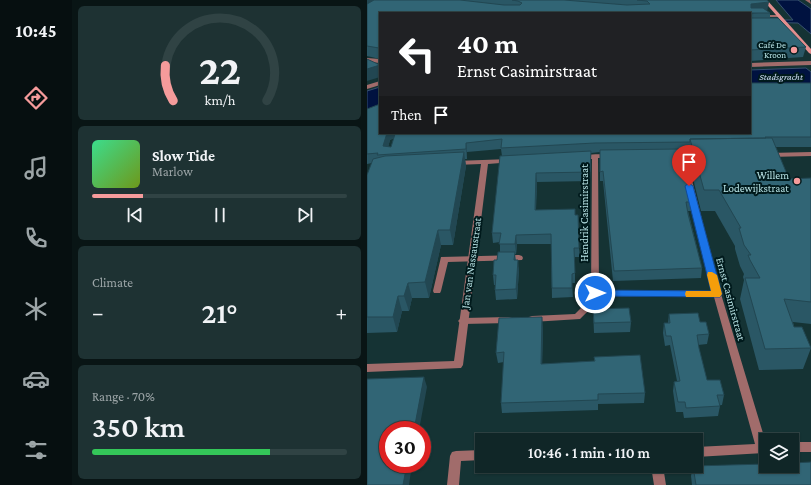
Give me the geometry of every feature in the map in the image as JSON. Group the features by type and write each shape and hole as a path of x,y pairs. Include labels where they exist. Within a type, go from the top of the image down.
{"main road":[{"path":"765,0 811,52"}],"street":[{"path":"807,0 811,3"},
{"path":"751,16 780,17"},
{"path":"780,26 787,25"},
{"path":"367,60 379,61"},
{"path":"751,65 811,63"},
{"path":"367,87 379,83"},
{"path":"758,155 811,154"},
{"path":"666,155 704,155"},
{"name":"Ernst Casimirstraat","path":"681,155 717,294 759,433"},
{"name":"Hendrik Casimirstraat","path":"595,156 595,293"},
{"path":"573,157 618,156"},
{"path":"449,164 515,160"},
{"name":"Jan van Nassaustraat","path":"367,368 457,365 485,162"},
{"path":"437,291 444,259 519,258"},
{"path":"463,322 577,317 586,308 595,293 717,294"},
{"path":"799,447 811,447"},
{"path":"703,452 759,448"},
{"path":"453,485 456,456 475,456"},
{"path":"658,473 660,485"}],"water":[{"path":"776,0 798,0 811,9 811,34 798,23 751,22 768,20 793,20"},
{"name":"Stadsgracht","path":"806,68 811,72 811,85 751,86 751,70"},
{"path":"379,87 379,107 367,112 367,91"}],"building":[{"path":"374,0 460,0 504,5 520,5 522,3 512,0 564,0 627,5 650,4 647,1 637,0 767,0 769,2 751,4 751,8 763,8 770,13 752,13 751,18 751,12 379,12 379,48 367,46 367,4"},
{"path":"751,18 778,18 806,47 751,50"},
{"path":"367,59 379,65 379,65 367,69"},
{"path":"751,83 811,83 811,137 690,139 690,142 595,143 501,148 502,139 466,143 466,149 377,155 378,153 367,154 367,109 379,104 379,134 387,134 383,146 391,147 395,134 751,134"},
{"path":"772,138 789,179 811,178 811,302 784,299 794,327 802,327 811,348 765,349 745,278 760,278 748,255 751,255 744,245 739,228 741,228 719,190 704,190 690,139"},
{"path":"679,149 692,202 686,202 688,214 702,268 614,271 603,171 600,172 600,150"},
{"path":"591,151 590,172 536,173 535,210 575,209 575,215 578,215 579,248 574,248 575,273 572,274 572,288 552,288 551,234 516,235 515,244 499,244 501,233 492,233 500,156"},
{"path":"464,152 450,230 438,230 425,282 408,283 404,296 398,296 393,317 367,317 367,175 373,159 385,156"},
{"path":"498,252 515,252 514,260 518,260 516,289 495,290 496,275 493,275 494,260 497,260"},
{"path":"629,308 631,322 594,323 593,309"},
{"path":"698,313 700,322 706,322 709,334 697,335 707,380 720,380 724,395 717,395 720,406 686,408 685,402 678,402 674,382 680,381 671,336 666,336 664,323 670,323 669,314"},
{"path":"542,317 541,364 595,361 594,357 640,355 645,393 598,394 598,400 501,403 504,352 496,353 499,318"},
{"path":"424,377 416,421 379,421 379,473 405,473 403,485 367,485 367,379"},
{"path":"811,462 811,485 696,485 694,473 703,473 703,466 759,464 759,473 799,473 799,463"}],"slow traffic":[{"path":"690,294 717,294 712,275"}],"place":[{"name":"Café De Kroon","path":"794,50"},
{"name":"Willem Lodewijkstraat","path":"797,181"}],"route":[{"path":"595,293 717,294 689,186"}]}
